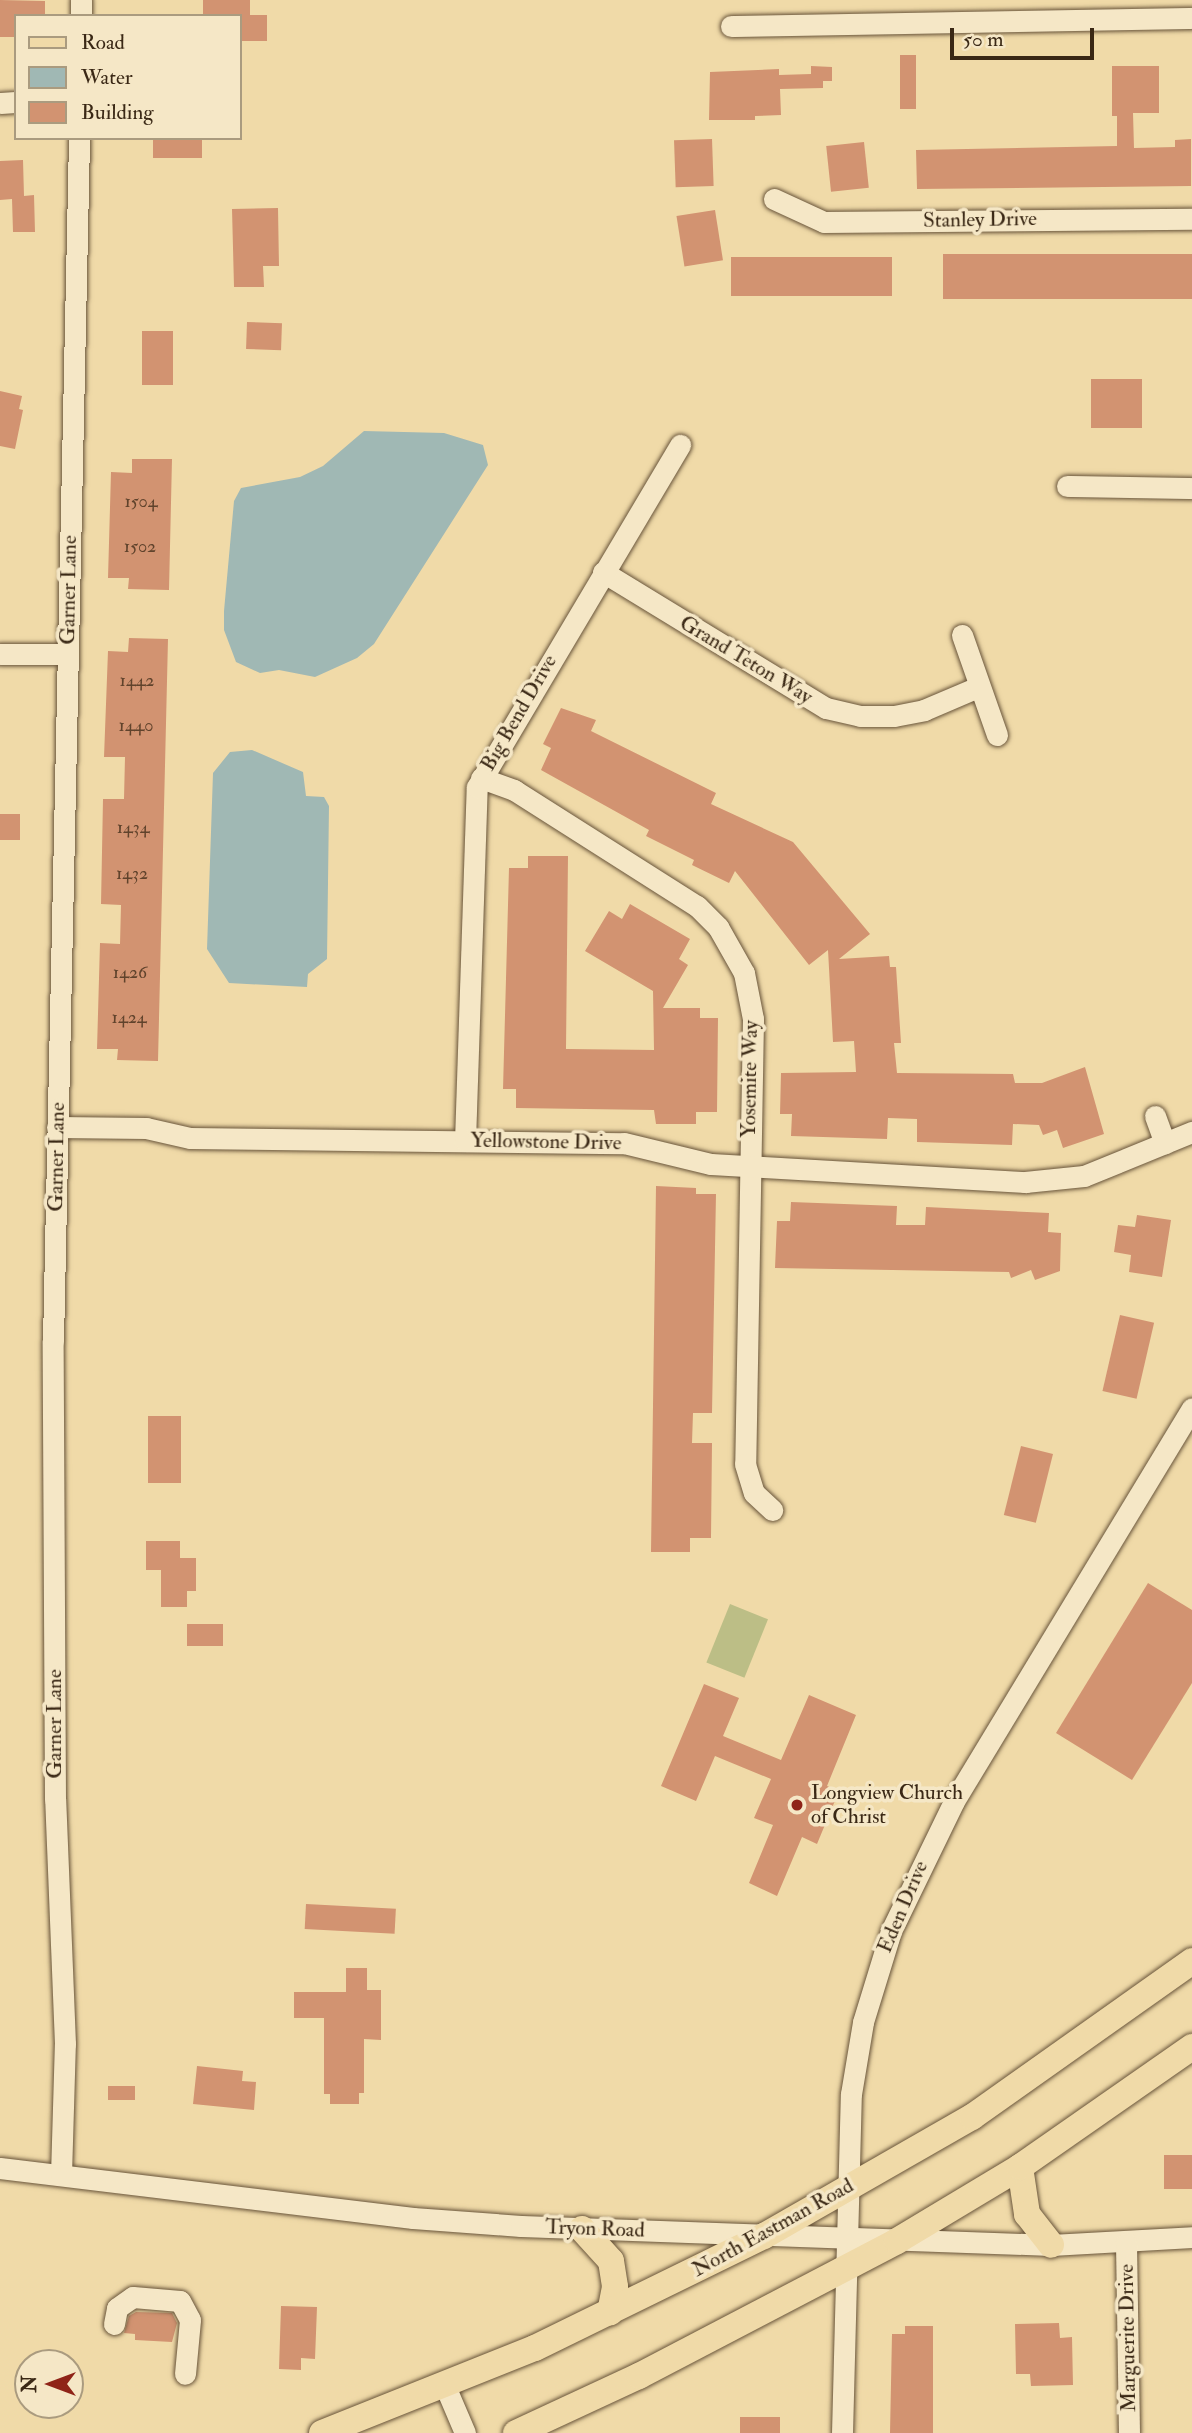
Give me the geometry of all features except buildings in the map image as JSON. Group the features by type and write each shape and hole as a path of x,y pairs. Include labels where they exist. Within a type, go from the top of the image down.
{"main road":[{"name":"North Eastman Road","path":"322,2433 445,2386 610,2314 764,2235 972,2117 1192,1961"},
{"path":"516,2433 843,2271 897,2241 1020,2167 1192,2047"},
{"path":"1020,2167 1027,2214 1051,2245"},
{"path":"582,2229 611,2261 615,2287 610,2314"}],"street":[{"path":"731,26 1192,18"},
{"name":"Garner Lane","path":"61,2175 65,2044 55,1799 53,1354 79,140"},
{"name":"Stanley Drive","path":"774,200 824,222 1192,219"},
{"name":"Big Bend Drive","path":"465,1141 475,808 481,778 680,444"},
{"path":"1067,486 1192,488"},
{"name":"Grand Teton Way","path":"603,572 826,708 860,716 894,716 924,710 978,687"},
{"path":"962,635 997,735"},
{"path":"0,653 68,654"},
{"name":"Yosemite Way","path":"481,778 514,790 685,897 728,940 744,973 752,1011 745,1464 754,1493 772,1510"},
{"path":"1155,1116 1165,1143"},
{"name":"Yellowstone Drive","path":"57,1127 146,1128 190,1138 624,1143 696,1162 1058,1181 1083,1176 1192,1132"},
{"name":"Eden Drive","path":"842,2433 846,2188 859,2040 884,1951 911,1883 986,1746 1192,1408"},
{"name":"Tryon Road","path":"0,2168 413,2218 582,2229 1051,2245 1126,2243 1192,2237"},
{"name":"Marguerite Drive","path":"1126,2243 1129,2433"},
{"path":"114,2324 117,2308 126,2299 180,2301 190,2320 186,2374"},
{"path":"445,2386 465,2433"}],"green space":[{"path":"730,1604 768,1619 744,1678 706,1662"}],"water":[{"path":"364,431 444,433 483,445 488,465 374,644 357,658 315,677 279,670 260,673 236,662 224,630 224,611 234,501 241,488 300,477 323,466"},
{"path":"252,750 303,772 306,796 324,797 329,806 327,959 308,974 307,987 229,983 207,949 213,773 230,752"}],"place":[{"name":"Longview Church of Christ","path":"797,1805"}]}
